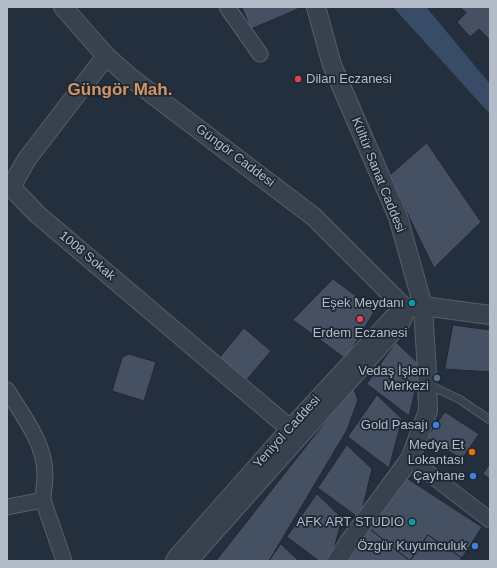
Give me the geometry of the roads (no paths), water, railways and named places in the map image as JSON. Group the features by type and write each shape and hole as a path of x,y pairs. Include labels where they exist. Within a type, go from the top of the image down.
{"street":[{"name":"Güngör Caddesi","path":"63,7 106,56 131,78 314,217 405,308"},
{"path":"227,7 260,54"},
{"name":"Kültür Sanat Caddesi","path":"316,7 332,65 398,217 423,306 427,384 428,411 410,459 349,542 337,561"},
{"name":"1008 Sokak","path":"106,56 26,158 8,189 289,428"},
{"path":"405,308 423,306 490,315"},
{"name":"Yeniyol Caddesi","path":"173,561 289,428 392,317 399,310 405,308 406,313 402,323 190,561"},
{"path":"7,390 33,431 42,453 45,474 43,500 64,561"},
{"path":"410,459 490,520"},
{"path":"7,507 43,500"}],"lane":[{"path":"427,384 459,399 490,420"}],"water":[{"path":"393,7 426,7 490,84 490,114"}],"place":[{"name":"Dilan Eczanesi","path":"298,79"},
{"name":"Eşek Meydanı","path":"412,303"},
{"name":"Erdem Eczanesi","path":"360,319"},
{"name":"Vedaş İşlem Merkezi","path":"437,378"},
{"name":"Gold Pasajı","path":"436,425"},
{"name":"Medya Et Lokantası","path":"472,452"},
{"name":"Çayhane","path":"473,476"},
{"name":"AFK ART STUDIO","path":"412,522"},
{"name":"Özgür Kuyumculuk","path":"475,546"}],"district":[{"name":"Güngör Mah.","path":"120,90"}]}
